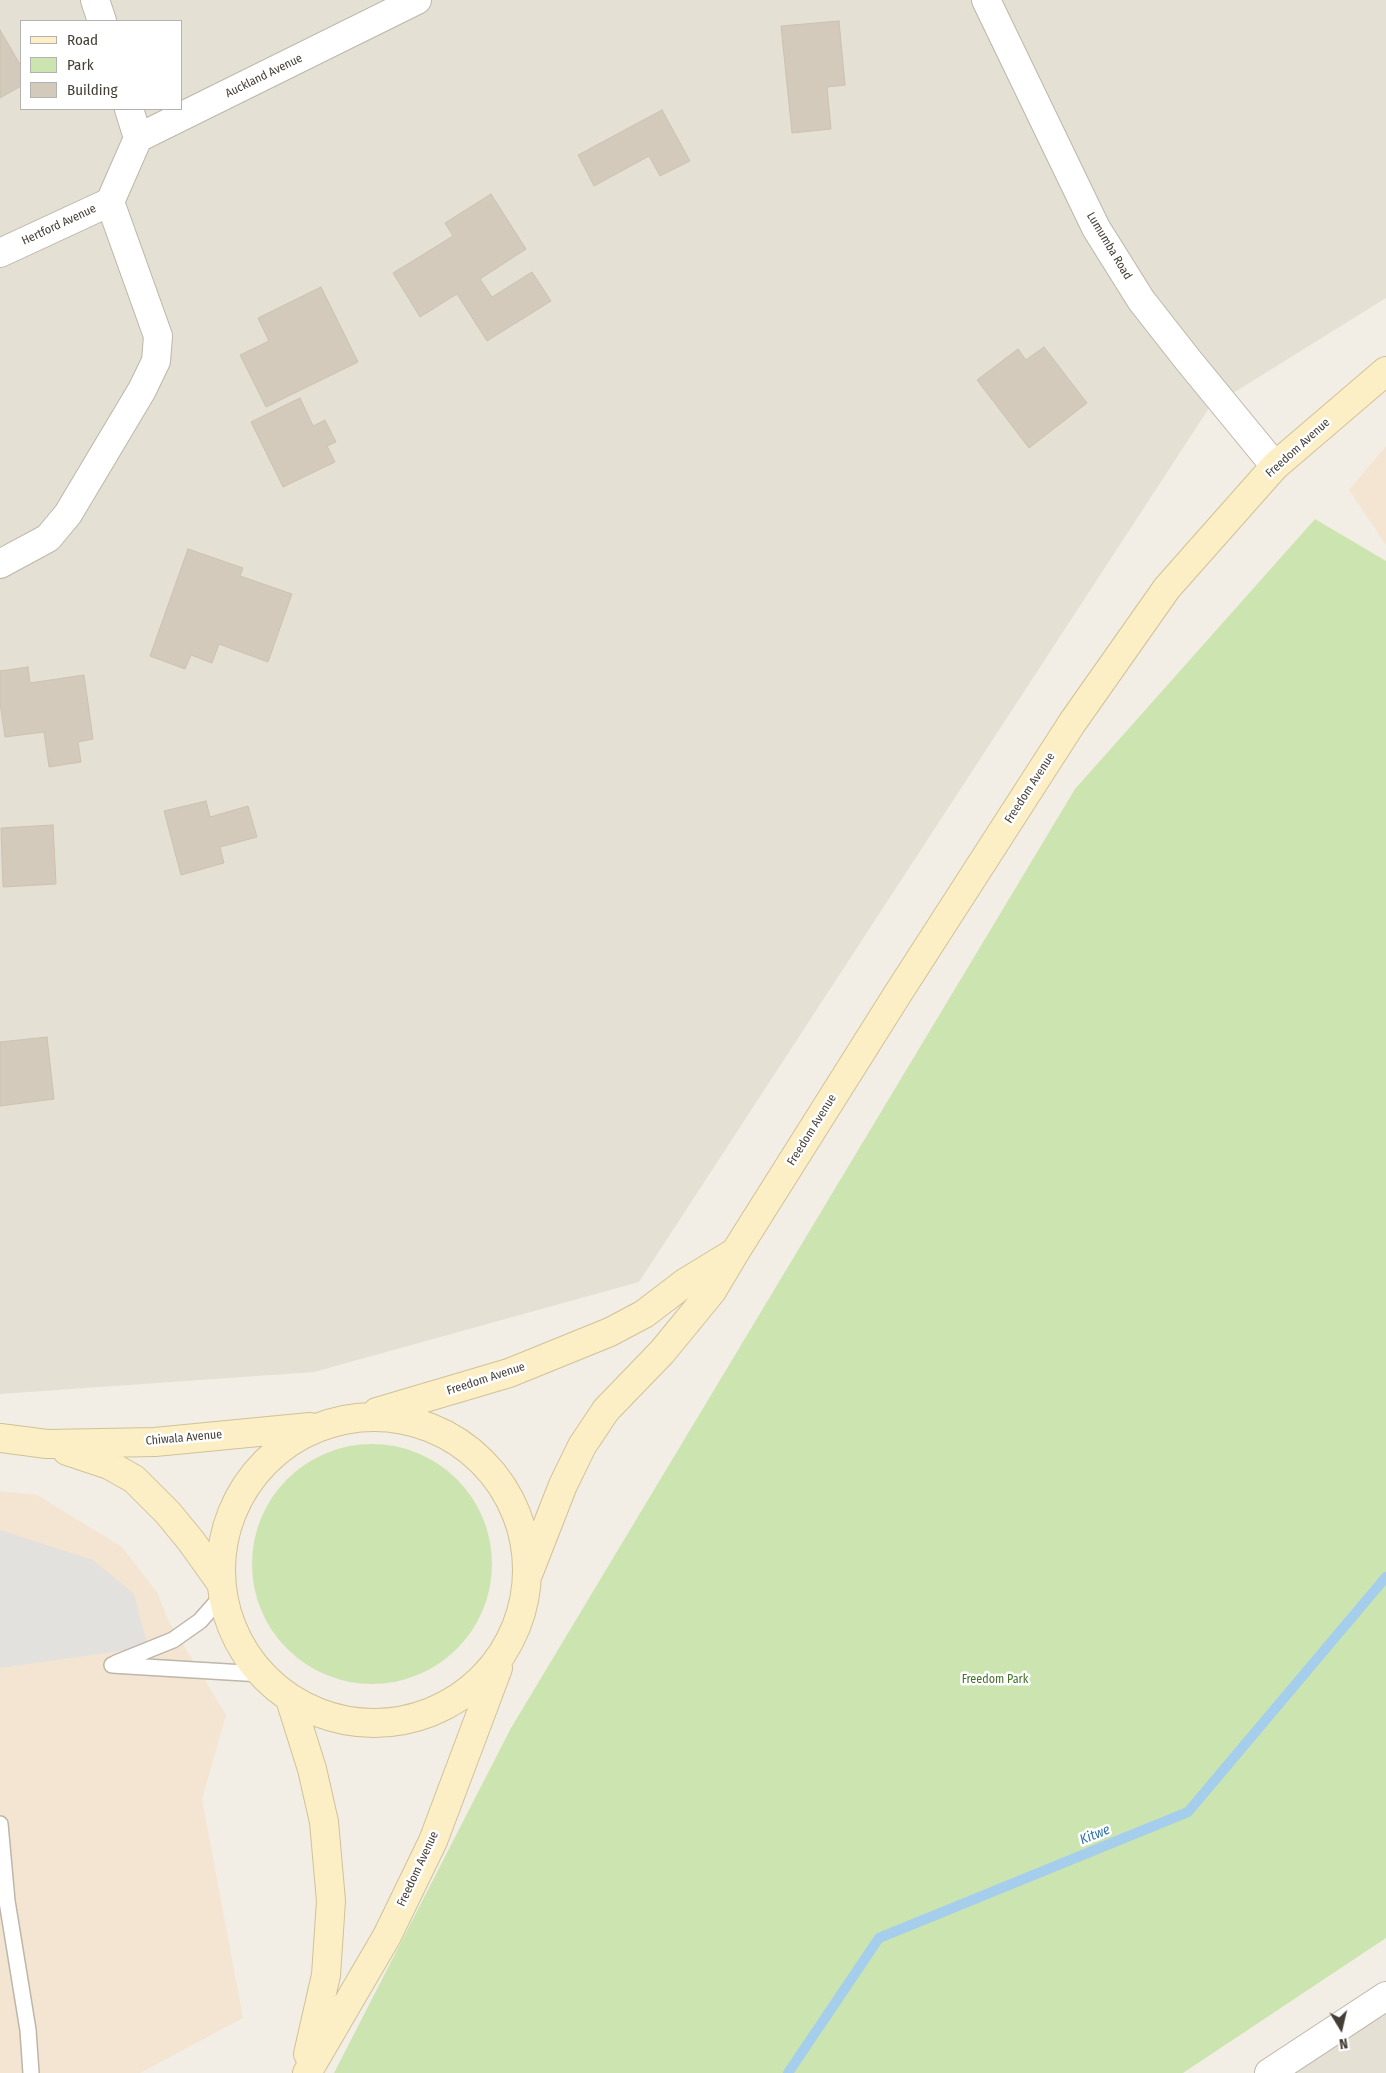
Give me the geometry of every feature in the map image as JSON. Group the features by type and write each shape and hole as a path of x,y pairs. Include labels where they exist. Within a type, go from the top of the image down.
{"main road":[{"name":"Freedom Avenue","path":"529,1572 562,1485 582,1446 606,1410 662,1352 712,1292 902,986 1072,723 1167,588 1275,466 1386,371"},
{"name":"Freedom Avenue","path":"321,1426 362,1416 509,1373 610,1332 644,1314 686,1282 734,1254"},
{"path":"321,1426 285,1444 256,1471 234,1505 222,1543 221,1590 230,1624 243,1650 261,1674 290,1699 334,1718 382,1723 430,1713 471,1689 504,1653 522,1614 529,1572 524,1530 507,1491 480,1458 445,1433 405,1419 362,1416"},
{"name":"Chiwala Avenue","path":"0,1438 47,1444 155,1442 321,1426"},
{"name":"Chiwala Avenue","path":"47,1444 109,1465 134,1479 173,1520 221,1590"},
{"name":"Freedom Avenue","path":"305,2073 387,1936 433,1841 504,1653"},
{"name":"Freedom Avenue","path":"290,1699 312,1769 324,1822 331,1901 326,1975 305,2073"}],"street":[{"path":"95,0 102,20"},
{"name":"Auckland Avenue","path":"138,138 417,0"},
{"name":"Lumumba Road","path":"986,0 1096,228 1141,300 1275,466"},
{"path":"129,110 138,138"},
{"name":"Hertford Avenue","path":"0,253 110,202 138,138"},
{"path":"0,564 48,538 68,514 142,390 156,361 158,336 110,202"},
{"path":"1269,2073 1386,1996"}],"lane":[{"path":"221,1590 200,1621 173,1640 112,1665 261,1674"},
{"path":"0,1824 7,1901 28,2030 31,2073"}],"shaded area":[{"path":"0,0 1386,0 1386,298 1209,408 639,1282 314,1372 0,1394"},
{"path":"1386,446 1386,545 1349,490"},
{"path":"0,1491 37,1495 122,1547 157,1592 167,1618 226,1715 202,1799 243,2018 140,2073 0,2073"},
{"path":"0,1530 93,1560 134,1594 148,1647 0,1668"},
{"path":"1386,1990 1386,2073 1292,2073"}],"green space":[{"name":"Freedom Park","path":"1315,519 1386,561 1386,1938 1183,2073 334,2073 511,1728 1075,789"},
{"path":"372,1444 407,1449 418,1453 438,1464 457,1479 472,1498 483,1518 487,1529 492,1564 487,1599 483,1610 472,1630 457,1649 438,1664 418,1675 407,1679 372,1684 337,1679 326,1675 306,1664 287,1649 272,1630 261,1610 257,1599 252,1564 257,1529 261,1518 272,1498 287,1479 306,1464 326,1453 337,1449"}],"building":[{"path":"839,21 845,85 827,87 831,129 792,133 781,26"},
{"path":"0,30 20,64 20,87 0,98"},
{"path":"662,110 690,161 660,176 649,156 594,186 578,155"},
{"path":"491,194 526,249 480,279 492,297 532,272 551,301 487,341 457,294 420,317 393,273 453,236 445,223"},
{"path":"321,287 358,362 266,407 240,355 269,341 258,318"},
{"path":"1044,347 1087,403 1029,448 977,380 1018,349 1026,360"},
{"path":"300,398 313,426 325,420 336,442 327,446 335,462 283,487 251,422"},
{"path":"188,549 243,568 240,576 292,594 268,662 219,644 212,663 191,655 185,669 150,656"},
{"path":"28,667 30,683 84,675 93,739 78,742 81,762 49,767 44,732 5,737 0,703 0,671"},
{"path":"206,801 210,817 248,806 257,837 220,847 224,863 181,875 164,811"},
{"path":"53,825 56,884 3,887 1,828"},
{"path":"47,1037 54,1099 0,1106 0,1042"}],"waterway":[{"name":"Kitwe","path":"788,2073 879,1938 1188,1812 1386,1577"}]}
